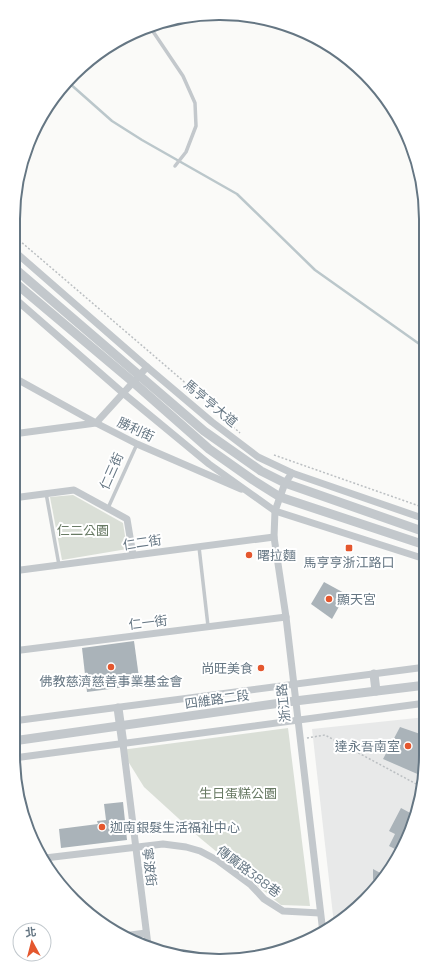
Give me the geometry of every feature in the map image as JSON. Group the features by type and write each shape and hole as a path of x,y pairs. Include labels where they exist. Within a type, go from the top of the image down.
{"street":[{"name":"馬亨亨大道","path":"20,256 212,422 258,457 292,473 419,517"},
{"name":"馬亨亨大道","path":"20,273 204,431 261,471 285,483 419,530"},
{"path":"20,287 133,382 209,449 253,480 280,496 419,543"},
{"path":"20,303 209,464 275,511 419,557"},
{"path":"20,433 96,423 147,367"},
{"name":"勝利街","path":"20,381 137,444 254,495"},
{"name":"浙江路","path":"292,473 285,483 275,511 274,537 286,617 322,925"},
{"name":"仁三街","path":"20,497 74,490 127,519 133,555"},
{"path":"385,518 388,506"},
{"path":"378,544 382,530"},
{"name":"仁二街","path":"20,570 274,537"},
{"name":"仁一街","path":"20,650 286,617"},
{"name":"四維路二段","path":"20,720 419,668"},
{"path":"374,674 376,691"},
{"name":"四維路二段","path":"20,740 419,686"},
{"path":"20,757 419,705"},
{"path":"118,708 123,744"},
{"name":"寧波街","path":"123,744 147,940"},
{"name":"傳廣路388巷","path":"49,858 163,844 186,847 200,851 217,860 251,885 264,899 283,911 320,913"},
{"path":"134,935 146,933"}],"lane":[{"path":"153,32 180,71 195,104 196,126 186,152 175,166"},
{"name":"仁三街","path":"108,509 137,444"},
{"path":"46,493 59,565"},
{"path":"199,546 208,626"}],"path":[{"path":"20,241 245,436"},
{"path":"274,455 419,506"},
{"path":"299,739 325,735 416,784"}],"shaded area":[{"path":"419,718 419,768 412,806 404,831 378,876 361,896 333,918 312,729"}],"green space":[{"name":"仁二公園","path":"73,495 123,523 127,549 62,560 50,497"},
{"name":"生日蛋糕公園","path":"288,728 310,906 281,905 200,838 144,787 121,750"}],"building":[{"name":"顯天宮","path":"324,582 346,594 332,619 311,604"},
{"name":"佛教慈濟慈善事業基金會","path":"134,641 140,685 87,692 82,648"},
{"name":"達永吾南室","path":"400,727 419,734 418,774 383,759"},
{"name":"迦南銀髮生活福祉中心","path":"123,802 127,840 61,848 59,829 98,824 97,821 106,820 104,804"},
{"path":"401,808 410,813 404,831 395,849 389,846 395,834 389,831"},
{"path":"373,869 380,873 374,881"}],"waterway":[{"path":"72,86 112,121 142,140 237,194 315,270 419,344"}],"place":[{"name":"馬亨亨浙江路口","path":"349,548"},
{"name":"曙拉麵","path":"249,555"},
{"name":"顯天宮","path":"329,599"},
{"name":"佛教慈濟慈善事業基金會","path":"111,667"},
{"name":"尚旺美食","path":"261,668"},
{"name":"達永吾南室","path":"408,746"},
{"name":"迦南銀髮生活福祉中心","path":"102,827"}]}
